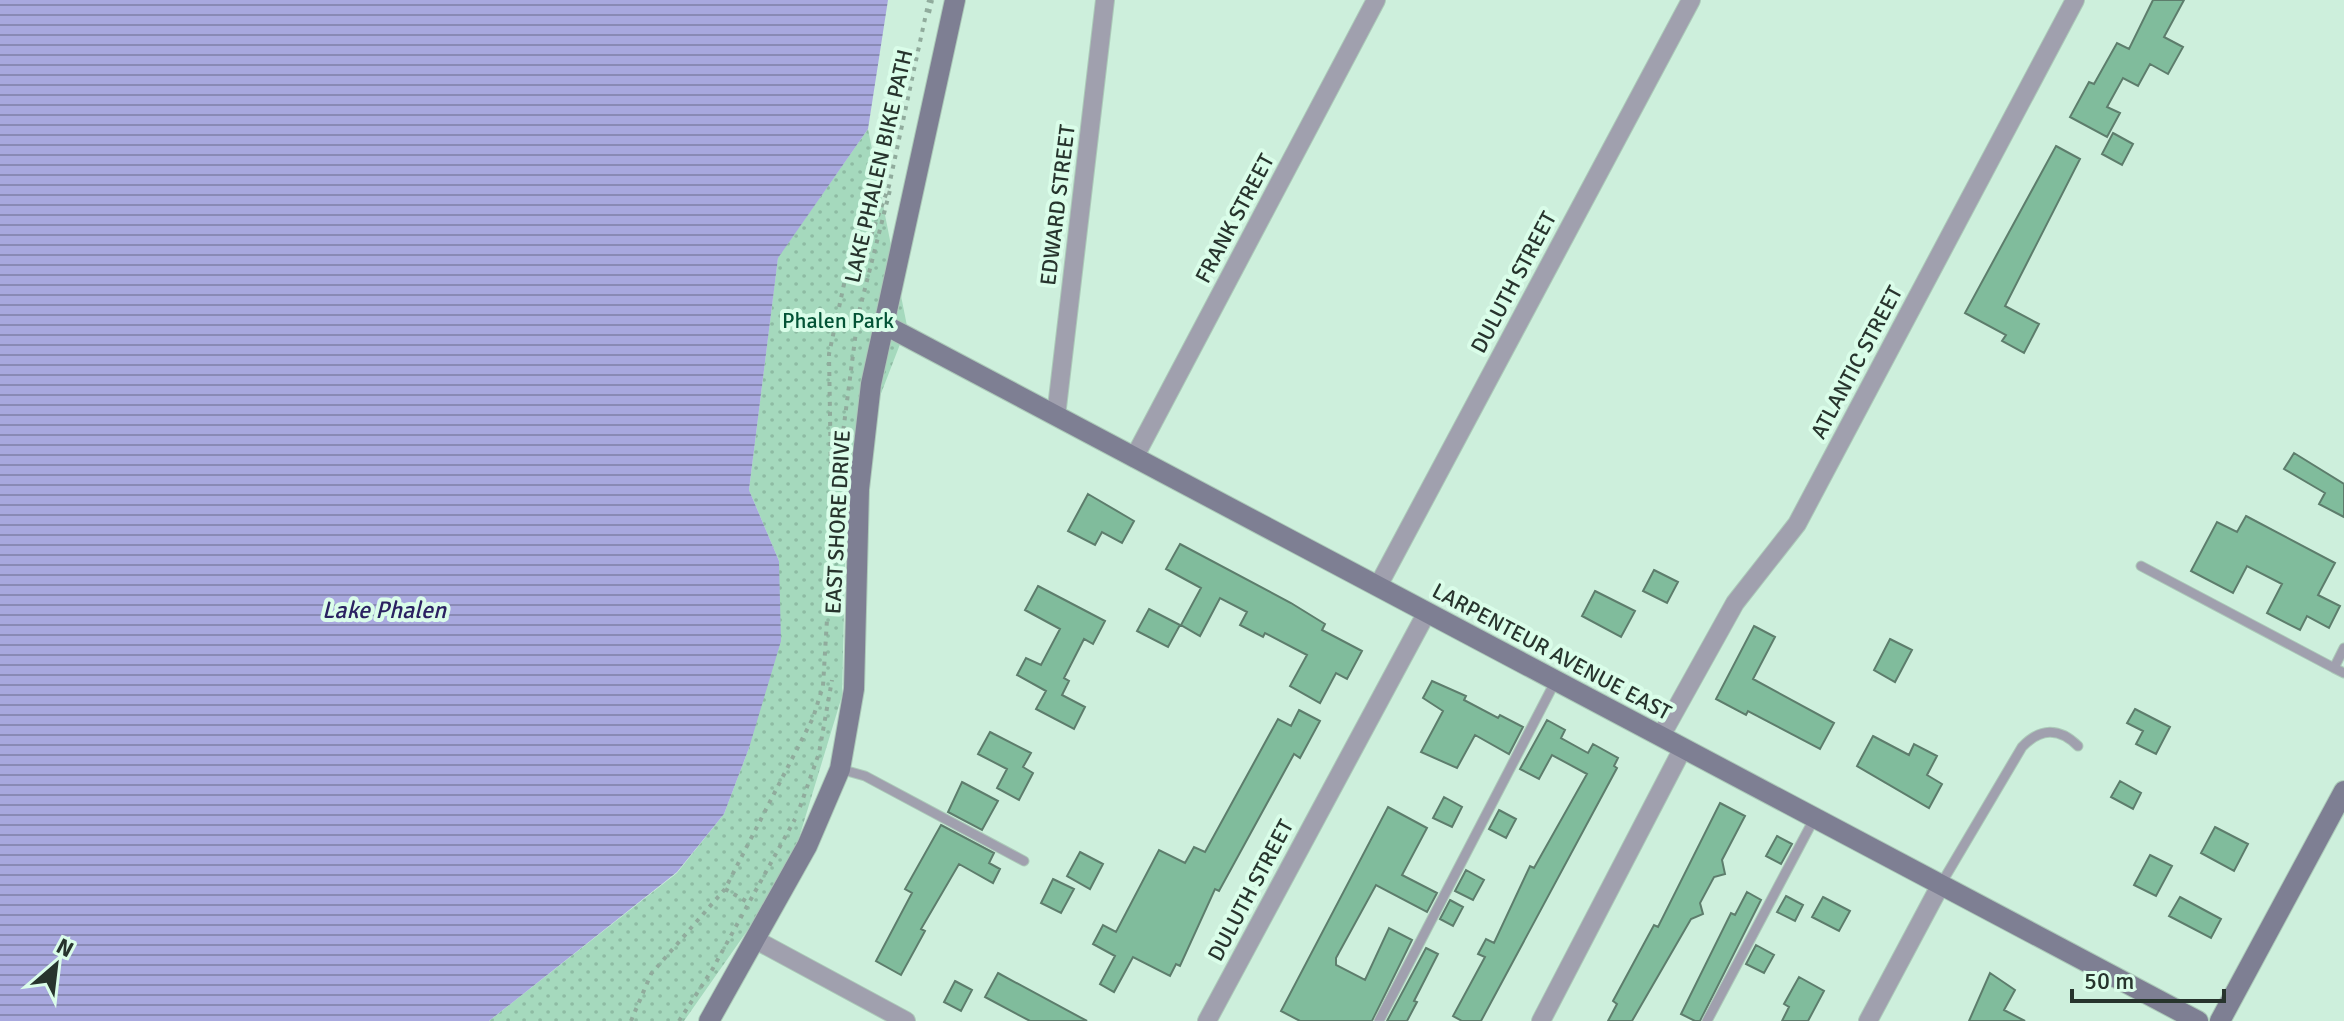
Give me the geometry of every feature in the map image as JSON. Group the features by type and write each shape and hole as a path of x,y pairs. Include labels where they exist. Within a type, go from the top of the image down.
{"street":[{"name":"EAST SHORE DRIVE","path":"709,1021 817,827 840,769 854,689 859,489 869,399 955,0"},
{"name":"EDWARD STREET","path":"1056,416 1105,0"},
{"name":"FRANK STREET","path":"1134,458 1376,0"},
{"name":"DULUTH STREET","path":"1378,586 1691,0"},
{"name":"ATLANTIC STREET","path":"1661,736 1735,603 1797,524 2075,0"},
{"name":"LARPENTEUR AVENUE EAST","path":"883,324 2198,1021"},
{"name":"DULUTH STREET","path":"1207,1021 1427,612"},
{"path":"1541,1021 1683,748"},
{"path":"2220,1021 2344,791"},
{"path":"1868,1021 1941,884"},
{"path":"756,940 906,1021"}],"lane":[{"path":"2141,566 2344,673"},
{"path":"2334,668 2344,648"},
{"path":"1379,1021 1556,680"},
{"path":"1941,884 2022,747 2033,735 2058,733 2078,746"},
{"path":"840,769 885,786 1024,861"},
{"path":"1707,1021 1815,817"}],"path":[{"name":"LAKE PHALEN BIKE PATH","path":"842,446 858,316 910,111 931,0"},
{"path":"631,1021 651,974 725,889 813,718 823,686 832,536 829,354 846,275 869,241 889,186 931,0"},
{"path":"835,624 840,492"},
{"path":"679,1021 796,817 819,753 833,667"},
{"path":"725,889 749,903"}],"green space":[{"name":"Phalen Park","path":"868,129 907,326 847,482 842,696 789,871 684,1021 489,1021 677,873 724,814 749,748 779,561 749,490 778,257"}],"water":[{"name":"Lake Phalen","path":"0,0 888,0 868,129 778,258 749,490 779,561 781,641 749,748 724,814 677,872 489,1021 0,1021"}],"building":[{"path":"2153,0 2184,0 2164,37 2183,47 2168,74 2150,64 2138,86 2123,78 2107,107 2120,113 2107,137 2070,117 2089,82 2094,84 2117,43 2129,49"},
{"path":"2113,133 2133,144 2122,165 2102,154"},
{"path":"2056,146 2080,159 2005,306 2039,324 2024,353 2002,341 2006,335 1965,313"},
{"path":"2294,453 2344,484 2344,517 2319,504 2325,493 2284,469"},
{"path":"1088,494 1134,521 1122,543 1102,532 1095,545 1068,531"},
{"path":"2246,516 2335,563 2318,595 2340,606 2329,628 2307,616 2300,630 2267,613 2282,584 2247,566 2233,593 2191,571 2217,522 2237,532"},
{"path":"1180,544 1291,603 1325,624 1322,630 1362,651 1347,679 1336,673 1320,703 1290,686 1307,655 1265,633 1263,637 1240,625 1247,612 1220,598 1200,636 1181,625 1201,588 1166,569"},
{"path":"1654,570 1678,582 1667,603 1643,591"},
{"path":"1038,586 1105,621 1093,644 1084,639 1064,678 1069,681 1062,695 1085,707 1074,729 1036,709 1046,691 1017,675 1026,658 1041,665 1060,629 1025,610"},
{"path":"1595,591 1635,611 1621,637 1582,616"},
{"path":"1149,609 1180,625 1168,647 1137,631"},
{"path":"1754,626 1775,637 1753,679 1834,723 1820,749 1748,711 1746,715 1716,699"},
{"path":"1890,639 1912,650 1895,682 1874,670"},
{"path":"1432,681 1466,696 1464,700 1498,718 1500,715 1523,727 1509,754 1475,735 1457,768 1421,752 1443,711 1423,698"},
{"path":"2135,709 2170,727 2156,754 2136,744 2143,731 2127,723"},
{"path":"1299,710 1320,721 1300,758 1294,754 1219,891 1215,889 1180,966 1176,964 1170,976 1133,957 1114,992 1100,984 1115,956 1093,944 1103,925 1116,932 1159,850 1185,863 1194,847 1205,852 1278,719 1291,726"},
{"path":"1547,720 1565,730 1561,738 1588,753 1593,744 1618,758 1614,766 1617,768 1481,1021 1462,1021 1453,1016 1485,957 1478,954 1486,939 1494,943 1530,866 1534,868 1587,774 1552,755 1539,779 1520,769"},
{"path":"990,732 1031,753 1023,767 1033,773 1019,800 997,788 1007,769 978,754"},
{"path":"1873,736 1909,755 1914,744 1937,756 1927,775 1942,784 1929,808 1857,766"},
{"path":"2120,781 2141,793 2133,809 2111,797"},
{"path":"962,782 998,801 982,830 948,812"},
{"path":"1444,797 1462,807 1452,827 1433,818"},
{"path":"1720,803 1745,816 1722,860 1725,874 1714,877 1700,903 1703,914 1691,919 1632,1021 1608,1021 1617,1004 1613,1001 1654,925 1658,927"},
{"path":"1388,807 1427,828 1402,875 1437,893 1427,912 1376,885 1336,958 1336,965 1365,980 1389,928 1412,940 1372,1021 1300,1021 1281,1011"},
{"path":"1499,810 1516,819 1506,838 1489,829"},
{"path":"941,825 994,853 989,863 1000,869 993,883 959,864 921,929 925,931 901,975 876,961 912,893 905,889"},
{"path":"2215,827 2248,844 2234,871 2201,853"},
{"path":"1777,836 1792,844 1781,864 1766,856"},
{"path":"1080,852 1103,864 1090,889 1067,876"},
{"path":"2150,855 2172,866 2156,896 2134,885"},
{"path":"1466,870 1484,880 1473,900 1455,891"},
{"path":"1053,879 1074,889 1061,913 1041,903"},
{"path":"1747,892 1761,900 1700,1021 1695,1021 1681,1014 1731,913 1735,915"},
{"path":"1786,896 1803,905 1795,921 1777,912"},
{"path":"1823,897 1850,911 1839,931 1812,917"},
{"path":"2180,897 2221,919 2211,938 2169,916"},
{"path":"1450,900 1463,907 1453,926 1440,919"},
{"path":"1756,945 1774,955 1764,973 1746,964"},
{"path":"1426,948 1438,954 1407,1021 1387,1021"},
{"path":"998,973 1087,1021 1030,1021 985,997"},
{"path":"1990,973 2015,990 2004,1010 2025,1021 1969,1021"},
{"path":"1799,977 1824,991 1808,1021 1782,1021 1789,1007 1784,1004"},
{"path":"955,981 972,990 961,1011 944,1002"}]}
